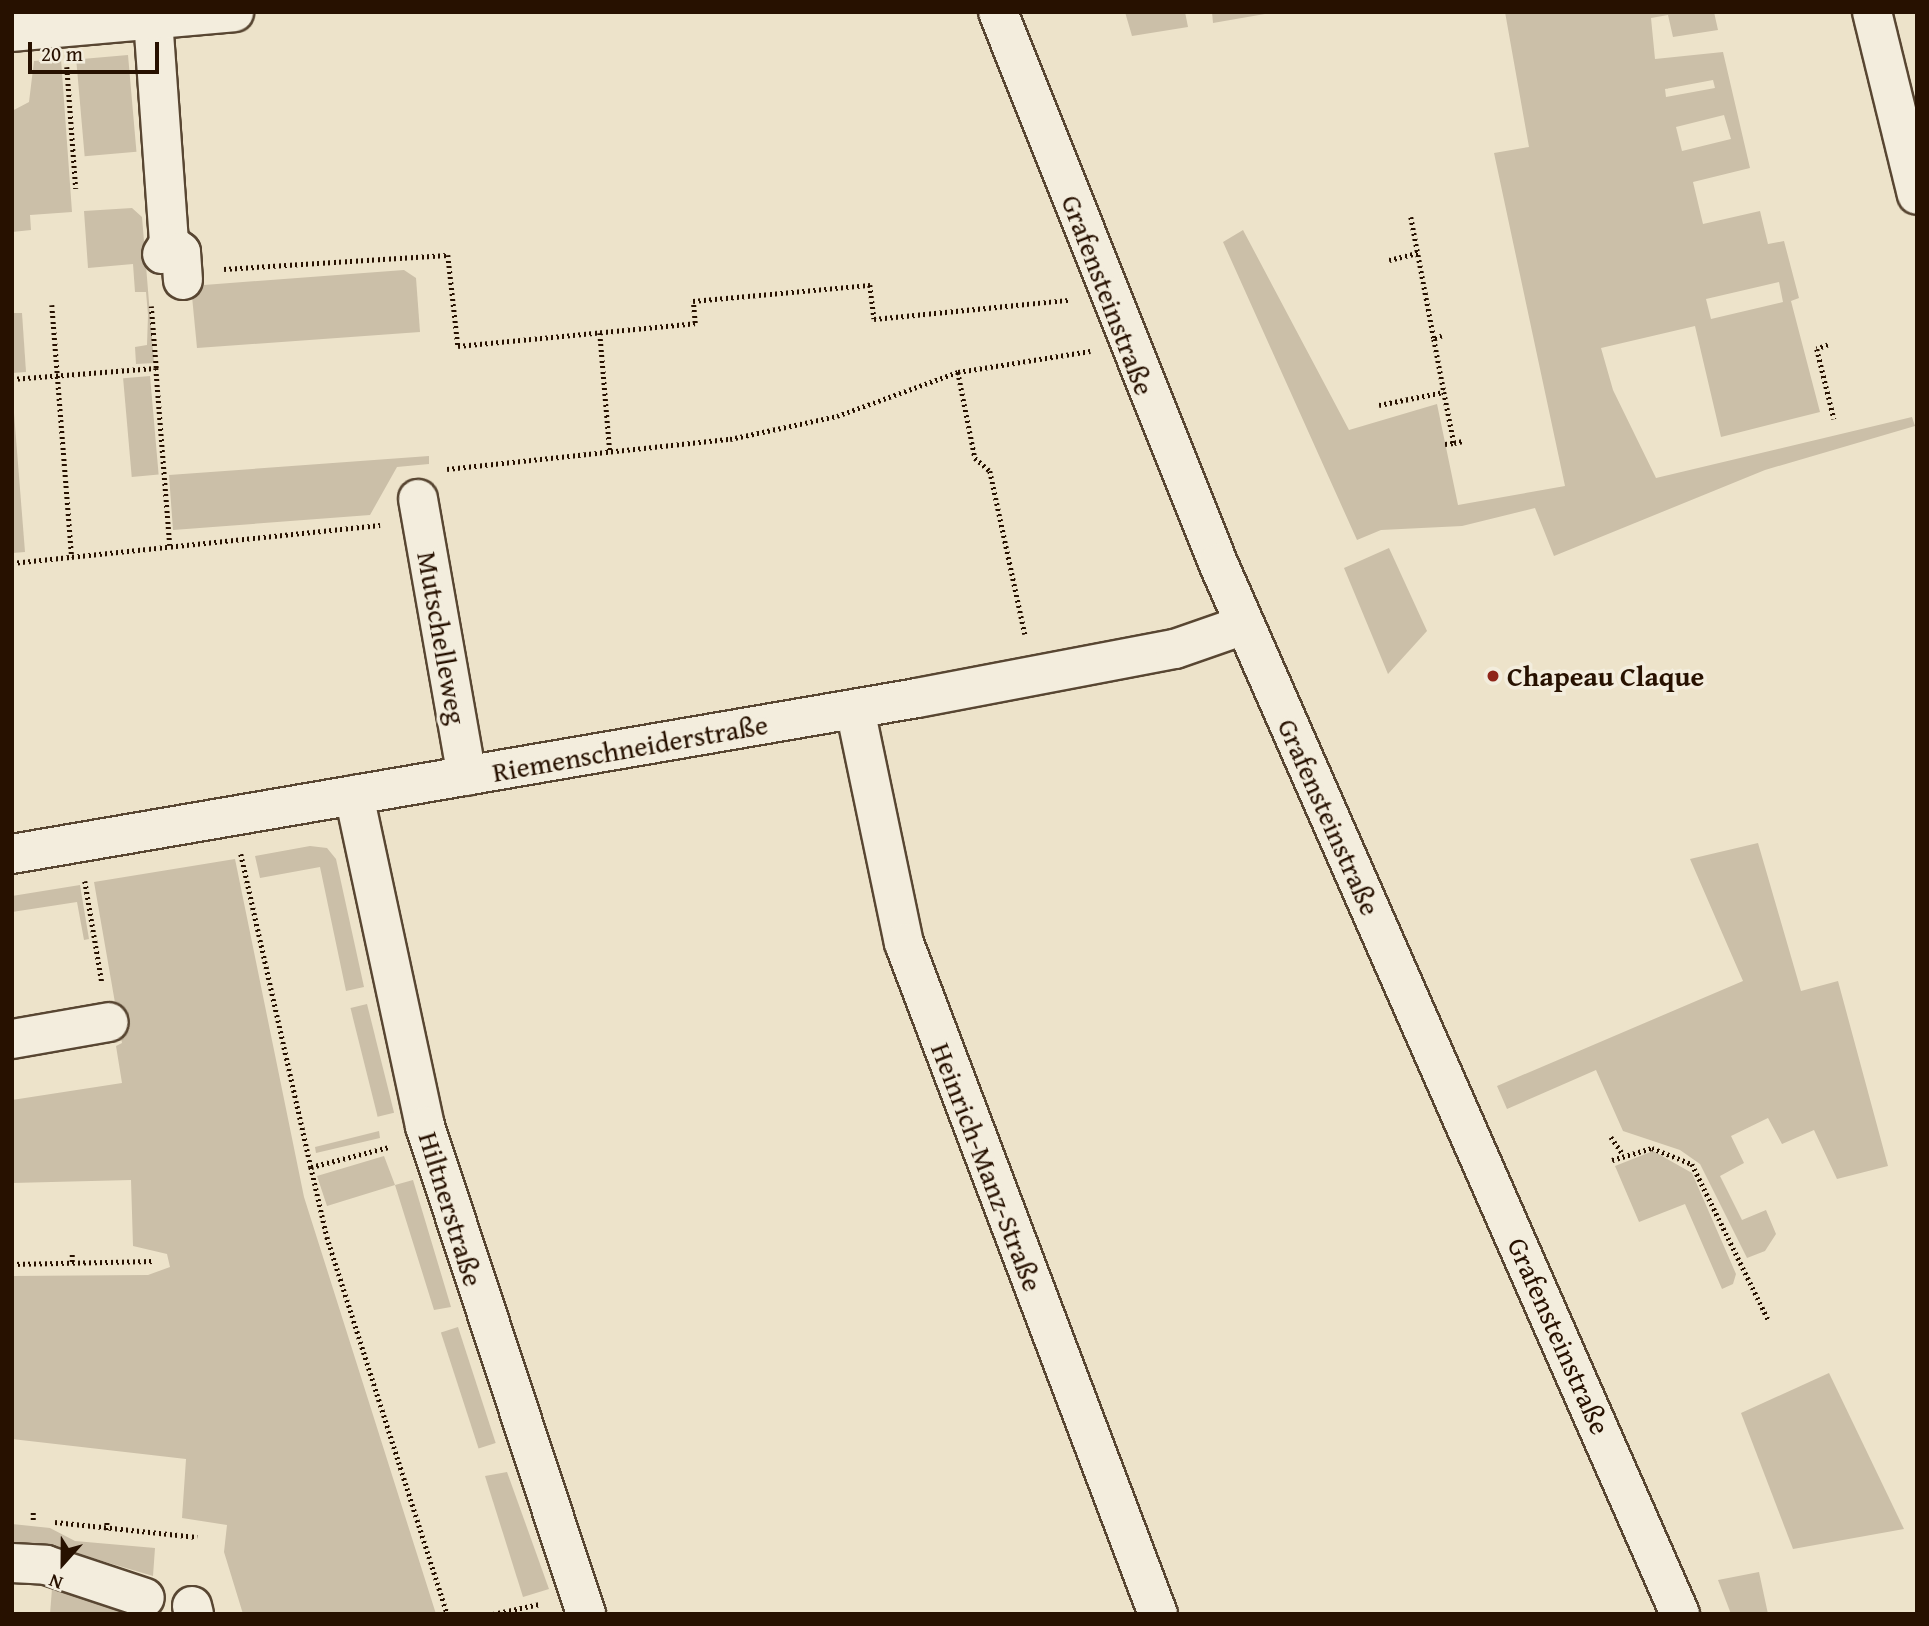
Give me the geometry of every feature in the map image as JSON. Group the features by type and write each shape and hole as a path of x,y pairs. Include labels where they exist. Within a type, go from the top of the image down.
{"street":[{"path":"12,32 128,18 234,12"},
{"name":"Grafensteinstraße","path":"998,12 1108,297 1244,625 1680,1614"},
{"path":"1872,12 1917,195"},
{"path":"128,18 183,262"},
{"name":"Mutschelleweg","path":"424,497 467,776"},
{"name":"Riemenschneiderstraße","path":"12,854 1035,676 1175,649 1244,625"},
{"name":"Heinrich-Manz-Straße","path":"855,709 904,943 1158,1614"},
{"name":"Hiltnerstraße","path":"354,795 425,1126 586,1614"},
{"path":"12,1039 109,1023"},
{"path":"12,1563 46,1565 145,1598"}],"path":[{"path":"65,27 76,189"},
{"path":"1411,217 1454,443"},
{"path":"1389,260 1418,253"},
{"path":"183,262 448,255 458,346 695,323 694,302 870,285 874,319 1108,297"},
{"path":"151,300 170,545"},
{"path":"52,305 72,557"},
{"path":"600,332 610,452"},
{"path":"1434,339 1442,336"},
{"path":"12,563 376,525 424,497 610,452 730,439 837,416 958,372 1127,344"},
{"path":"1828,345 1817,349 1834,419"},
{"path":"12,379 156,368"},
{"path":"958,372 975,458 990,471 1035,676"},
{"path":"1379,405 1444,392"},
{"path":"1445,444 1463,441"},
{"path":"376,525 382,513"},
{"path":"234,816 327,1237 447,1614"},
{"path":"79,842 103,985 90,988"},
{"path":"1611,1137 1622,1154"},
{"path":"311,1167 403,1143"},
{"path":"1612,1160 1622,1154 1652,1148 1692,1164 1769,1321"},
{"path":"72,1251 72,1262"},
{"path":"12,1264 154,1261"},
{"path":"33,1510 33,1520"},
{"path":"22,1519 106,1530 197,1537"},
{"path":"106,1530 107,1520"}],"shaded area":[{"path":"1125,12 1185,12 1188,27 1132,36"},
{"path":"1212,12 1276,12 1213,23"},
{"path":"1505,12 1714,12 1718,30 1673,37 1668,15 1651,18 1655,59 1723,52 1750,168 1693,182 1703,224 1760,211 1768,244 1784,241 1799,298 1791,301 1820,412 1721,437 1695,326 1601,348 1613,390 1656,478 1912,417 1915,426 1765,470 1554,556 1535,508 1462,526 1381,530 1357,540 1223,242 1243,230 1349,430 1437,404 1458,505 1565,486 1494,153 1529,147","holes":["1713,80 1715,88 1666,97 1665,89","1724,115 1731,139 1682,151 1676,127","1779,282 1783,302 1711,319 1706,299"]},
{"path":"128,55 136,152 85,156 76,60"},
{"path":"61,59 72,212 30,215 31,230 12,232 12,111 29,102 34,61"},
{"path":"132,208 142,217 154,363 136,364 135,347 147,345 148,315 146,292 135,292 133,264 88,268 84,211"},
{"path":"404,270 416,278 420,332 197,348 191,286"},
{"path":"12,313 22,313 26,372 12,373"},
{"path":"150,376 159,475 132,477 123,378"},
{"path":"12,388 25,552 12,553"},
{"path":"429,456 429,464 397,467 370,515 173,530 169,475"},
{"path":"1389,548 1427,631 1388,674 1344,568"},
{"path":"1758,843 1801,991 1838,981 1888,1166 1837,1179 1814,1130 1782,1144 1768,1118 1731,1136 1744,1163 1720,1176 1742,1220 1766,1210 1776,1234 1765,1251 1747,1258 1700,1164 1680,1150 1623,1131 1596,1070 1507,1109 1497,1086 1743,981 1690,859"},
{"path":"310,846 327,848 336,859 364,987 346,991 320,867 260,878 255,856"},
{"path":"235,859 304,1197 436,1614 243,1614 224,1552 227,1525 182,1518 186,1459 12,1439 12,1276 148,1275 170,1267 167,1254 133,1246 131,1180 12,1183 12,1100 122,1083 116,1046 122,1043 94,882"},
{"path":"80,885 89,939 84,940 77,902 12,912 12,896"},
{"path":"367,1004 394,1113 378,1117 351,1008"},
{"path":"379,1131 380,1138 316,1153 315,1147"},
{"path":"1653,1151 1692,1173 1736,1274 1733,1284 1722,1289 1685,1204 1639,1222 1615,1166"},
{"path":"384,1156 395,1185 327,1206 317,1176"},
{"path":"413,1180 451,1307 434,1310 395,1185"},
{"path":"458,1327 496,1443 479,1449 441,1333"},
{"path":"1829,1373 1904,1529 1793,1549 1741,1413"},
{"path":"507,1472 549,1589 523,1597 485,1476"},
{"path":"12,1524 50,1528 75,1541 155,1548 153,1576 75,1553 12,1549"},
{"path":"1759,1572 1768,1614 1731,1614 1718,1580"},
{"path":"52,1589 67,1589 135,1614 50,1614"}],"place":[{"name":"Chapeau Claque","path":"1493,676"}]}
